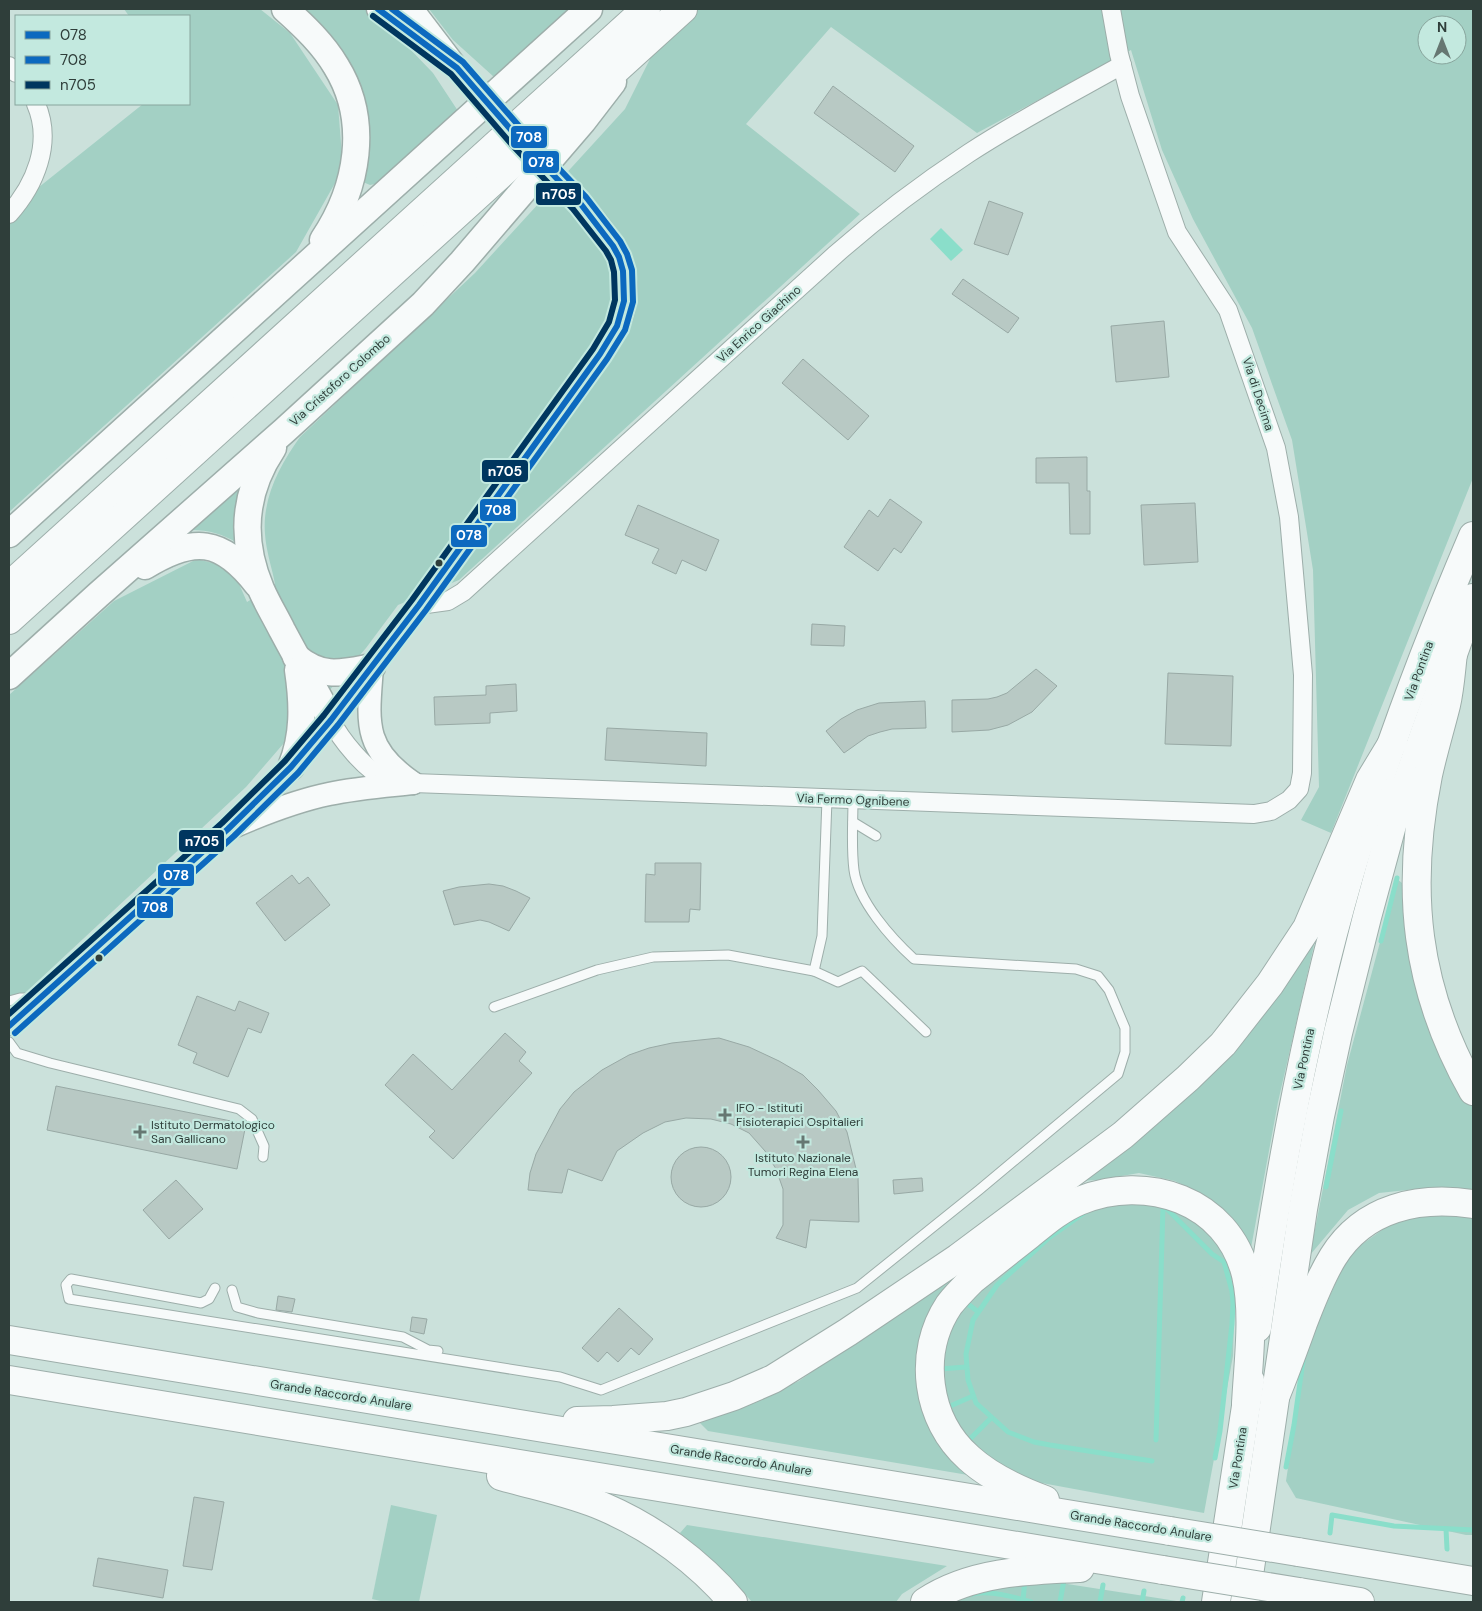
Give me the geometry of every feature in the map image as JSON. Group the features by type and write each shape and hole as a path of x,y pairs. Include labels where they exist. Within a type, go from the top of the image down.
{"highway":[{"path":"9,586 646,9"},
{"name":"Via Cristoforo Colombo","path":"9,620 683,9"},
{"name":"Via Pontina","path":"1216,1602 1274,1216 1294,1106 1319,988 1371,802 1431,637 1473,536"},
{"name":"Via Pontina","path":"1245,1602 1303,1209 1320,1116 1342,1016 1392,825 1473,598"},
{"path":"1453,653 1446,704 1428,774 1420,824 1417,861 1417,906 1425,970 1433,1001 1445,1034 1473,1091"},
{"path":"516,1424 667,1416 686,1412 734,1396 773,1379 832,1343 958,1258 1123,1135 1188,1078 1223,1044 1270,984 1307,928 1366,786 1393,742"},
{"path":"1124,1523 1044,1500 1008,1484 984,1470 967,1457 943,1426 935,1408 931,1388 930,1368 932,1349 937,1330 949,1305 972,1280 1051,1217 1079,1201 1109,1192 1141,1190 1161,1192 1189,1202 1202,1210 1218,1225 1232,1244 1243,1265 1247,1282 1250,1315 1246,1404"},
{"path":"1275,1397 1317,1286 1334,1256 1356,1231 1381,1214 1413,1203 1453,1202 1473,1204"},
{"name":"Grande Raccordo Anulare","path":"9,1340 1473,1581"},
{"path":"9,1380 1360,1602"},
{"path":"9,1395 112,1396"},
{"path":"375,1440 577,1497 603,1507 630,1520 676,1549 707,1574 733,1602"},
{"path":"925,1602 948,1589 967,1582 1010,1572 1152,1568"},
{"path":"1402,1570 1473,1569"}],"main road":[{"path":"285,9 315,38 337,67 349,93 356,130 355,164 348,192 335,223 309,262"},
{"path":"9,534 589,9"},
{"name":"Via Cristoforo Colombo","path":"9,676 388,337 436,290 583,121 638,50"},
{"path":"261,589 247,538 249,500 260,472 284,431"},
{"path":"98,595 167,554 186,547 195,546 217,550 233,558 246,570 261,589 331,720"},
{"path":"296,657 307,666 326,673 372,667"},
{"path":"291,768 299,745 302,720 301,693 296,657"}],"street":[{"path":"378,9 457,68"},
{"path":"412,9 472,85"},
{"name":"Via di Decima","path":"1111,9 1122,66 1132,102 1177,232 1228,310 1276,448 1289,517 1302,675 1302,773 1299,789 1289,800"},
{"name":"Via Enrico Giachino","path":"419,606 448,601 463,592 827,262 903,199 988,141 1122,66"},
{"path":"9,214 26,192 38,165 42,132 40,115 36,105"},
{"path":"9,1026 228,829 291,768 331,720 419,606 600,354 620,318 625,291 623,271 619,256 609,239 564,186"},
{"path":"372,667 369,710 373,739 391,766 413,783"},
{"name":"Via Fermo Ognibene","path":"331,720 340,736 367,766 388,779 413,783 1254,814 1271,810 1289,800"},
{"path":"228,829 268,813 328,794 362,788 413,783"}],"lane":[{"path":"814,971 822,936 827,799"},
{"path":"216,1288 209,1299 201,1303 71,1279 66,1285 69,1299 560,1377 601,1390 857,1288 980,1190 1118,1074 1126,1052 1125,1028 1109,990 1098,976 1076,969 914,959 896,941 865,902 854,871 853,800"},
{"path":"853,822 876,836"},
{"path":"494,1007 597,970 653,957 728,955 814,971 838,982 862,971 926,1032"},
{"path":"9,1001 20,998 39,998"},
{"path":"9,1042 18,1053 50,1063 239,1110 252,1119 264,1146 263,1157"},
{"path":"232,1290 237,1307 258,1313 403,1337 428,1350 558,1371 560,1377"}],"shaded area":[{"path":"124,9 260,9 290,33 338,105 343,169 296,252 9,512 9,211 142,105 190,105 190,15 128,15"},
{"path":"297,9 364,9 380,21 433,73 458,111 380,183 370,185 363,182 363,140"},
{"path":"429,9 574,9 494,77 453,40"},
{"path":"627,9 1473,9 1473,478 1331,833 1301,820 1319,787 1313,570 1292,440 1252,328 1193,219 1162,150 1131,50 977,133 831,27 746,124 860,214 459,580 398,605 366,648 246,787 9,1008 9,695 114,601 197,559 232,568 247,602 275,584 266,540 266,508 279,471 300,437 475,273 625,109 650,59"},
{"path":"941,228 963,250 951,261 930,239"},
{"path":"239,486 236,504 237,543 216,533 192,530 191,528"},
{"path":"1397,879 1407,887 1473,1104 1473,1191 1426,1188 1379,1193 1348,1210 1310,1255 1347,1065"},
{"path":"1320,919 1278,1102 1248,1264 1225,1216 1204,1195 1175,1181 1139,1173 1098,1180 1076,1181 1163,1114"},
{"path":"1120,1195 1204,1220 1226,1256 1235,1285 1233,1356 1204,1513 1031,1481 978,1452 957,1428 943,1392 943,1356 949,1324 974,1288 1076,1211"},
{"path":"1461,1213 1473,1215 1473,1535 1296,1498 1286,1481 1306,1349 1346,1260 1361,1245 1396,1220"},
{"path":"965,1264 941,1296 924,1344 968,1475 708,1431 700,1423 799,1381"},
{"path":"391,1505 437,1515 419,1602 385,1602 372,1599"},
{"path":"687,1525 947,1566 902,1594 896,1602 752,1602 731,1578 680,1533"},
{"path":"1048,1581 1183,1602 936,1602 989,1583"}],"building":[{"path":"833,86 914,146 895,172 814,113"},
{"path":"989,201 1023,213 1008,255 974,244"},
{"path":"963,279 1019,318 1008,333 952,294"},
{"path":"1164,321 1169,377 1116,382 1111,326"},
{"path":"803,359 869,416 848,440 782,383"},
{"path":"1087,457 1087,491 1090,491 1090,534 1070,534 1069,483 1036,483 1036,458"},
{"path":"890,499 922,522 901,553 894,548 878,571 844,547 869,510 878,517"},
{"path":"1195,503 1198,562 1144,565 1141,505"},
{"path":"638,505 719,540 706,571 682,560 676,574 652,563 659,549 625,535"},
{"path":"812,624 845,626 844,646 811,645"},
{"path":"1036,669 1057,686 1032,712 1008,725 989,730 952,732 952,700 997,697 1007,693"},
{"path":"1168,673 1233,676 1231,746 1165,744"},
{"path":"516,684 517,711 490,713 490,723 435,725 434,697 486,695 486,686"},
{"path":"925,701 926,728 892,729 880,732 868,736 844,753 826,731 841,719 857,710 879,703"},
{"path":"607,728 707,733 706,766 605,760"},
{"path":"655,863 701,863 700,910 690,909 689,922 645,922 646,874 655,875"},
{"path":"292,875 299,884 308,877 330,905 285,941 256,903"},
{"path":"489,884 503,886 530,898 509,931 480,920 454,925 443,891 459,887"},
{"path":"197,996 235,1011 239,1001 269,1013 261,1033 248,1028 228,1077 193,1063 197,1053 178,1045"},
{"path":"505,1033 526,1052 519,1061 532,1073 453,1159 429,1137 435,1131 385,1085 413,1054 452,1090"},
{"name":"Istituto Nazionale Tumori Regina Elena","path":"719,1038 749,1047 803,1075 836,1111 847,1132 858,1177 859,1222 810,1220 806,1248 776,1238 783,1225 783,1189 776,1169 765,1151 749,1133 731,1124 711,1119 686,1118 665,1122 643,1133 617,1151 602,1181 568,1169 562,1193 528,1190 530,1173 536,1154 560,1109 574,1092 602,1070 629,1055 672,1043"},
{"path":"56,1086 246,1124 237,1169 47,1130"},
{"path":"695,1147 707,1147 723,1155 729,1165 731,1177 729,1189 723,1199 707,1207 695,1207 679,1199 671,1183 671,1171 679,1155"},
{"path":"922,1178 923,1191 894,1194 893,1180"},
{"path":"176,1180 203,1209 169,1239 143,1210"},
{"path":"278,1296 295,1299 292,1312 276,1310"},
{"path":"619,1308 653,1339 639,1355 631,1348 618,1362 607,1352 598,1362 582,1348"},
{"path":"412,1317 427,1319 424,1334 410,1331"},
{"path":"194,1497 224,1502 212,1570 183,1566"},
{"path":"98,1558 168,1570 163,1598 93,1586"}],"waterway":[{"path":"1381,941 1397,878"},
{"path":"1326,1187 1341,1111"},
{"path":"1164,1206 1212,1254 1224,1262 1232,1291 1232,1324 1220,1431 1215,1458"},
{"path":"1156,1440 1163,1207"},
{"path":"1084,1213 1050,1237 997,1285 973,1320 966,1354 968,1380 976,1403 1008,1432 1034,1442 1152,1461"},
{"path":"964,1301 977,1311"},
{"path":"1286,1467 1303,1361"},
{"path":"940,1369 966,1367"},
{"path":"948,1407 973,1396"},
{"path":"969,1440 991,1418"},
{"path":"1330,1533 1332,1515 1394,1526 1473,1530"},
{"path":"1446,1529 1447,1549"},
{"path":"1023,1600 1025,1580"},
{"path":"1060,1602 1064,1580"},
{"path":"1100,1602 1103,1585"},
{"path":"1142,1602 1144,1591"},
{"path":"973,1594 994,1593 1031,1602"},
{"path":"1182,1602 1183,1598"}],"tunnel":[{"path":"476,89 520,140 564,186"}],"transit line":[{"name":"078","path":"9,1026 228,829 291,767 331,720 419,605 600,354 617,326 624,301 623,271 613,246 580,203 520,140 457,68 378,9"},
{"name":"708","path":"15,1033 234,836 298,773 338,725 426,610 607,359 625,330 633,302 632,270 620,241 586,197 526,134 463,62 392,9"},
{"name":"n705","path":"9,1014 222,823 285,761 324,715 412,600 593,349 609,322 615,300 614,272 606,251 573,209 513,146 451,74 373,16"}],"place":[{"name":"IFO - Istituti Fisioterapici Ospitalieri","path":"725,1115"},
{"name":"Istituto Dermatologico San Gallicano","path":"140,1132"},
{"name":"Istituto Nazionale Tumori Regina Elena","path":"803,1142"}]}
